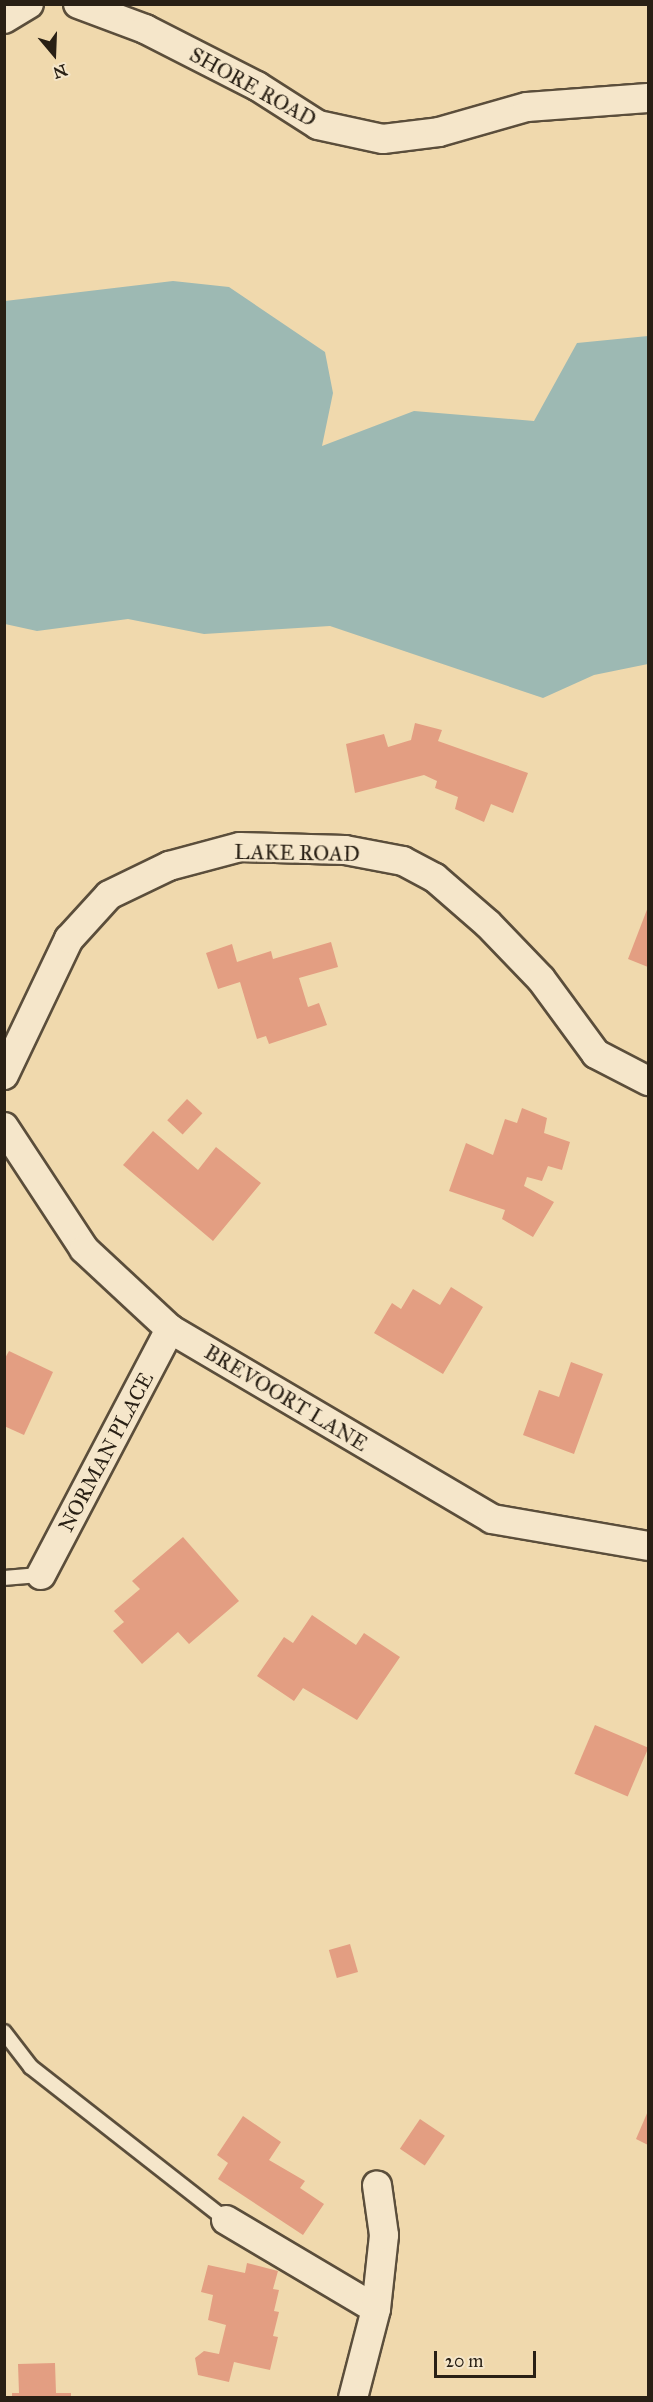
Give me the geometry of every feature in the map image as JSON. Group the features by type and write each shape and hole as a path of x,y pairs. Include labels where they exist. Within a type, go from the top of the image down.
{"street":[{"path":"4,19 29,4"},
{"name":"SHORE ROAD","path":"78,4 145,28 257,86 318,125 382,139 439,132 527,107 648,98"},
{"name":"LAKE ROAD","path":"4,1075 69,939 109,895 169,866 240,847 345,850 403,861 435,878 488,924 541,980 596,1054 648,1081"},
{"name":"BREVOORT LANE","path":"4,1126 84,1250 170,1329 492,1519 648,1546"},
{"name":"NORMAN PLACE","path":"41,1575 170,1329"},
{"path":"353,2397 376,2309 384,2235 377,2185"},
{"path":"226,2220 376,2309"}],"lane":[{"path":"4,1578 41,1575"},
{"path":"4,2032 31,2067 226,2220"}],"water":[{"path":"173,281 229,287 325,352 333,393 322,446 414,411 534,421 577,343 648,336 648,664 594,675 543,698 330,626 204,634 128,619 37,631 5,624 5,301"}],"building":[{"path":"415,723 442,730 438,741 528,773 513,813 491,804 484,822 455,809 458,797 435,788 437,781 424,775 355,793 346,744 384,734 388,747 411,740"},
{"path":"648,907 648,967 628,959"},
{"path":"331,942 338,967 299,978 308,1007 319,1003 327,1025 269,1044 266,1036 257,1039 240,982 218,989 206,953 232,944 237,962 271,951 273,959"},
{"path":"187,1099 202,1113 183,1135 167,1120"},
{"path":"522,1108 547,1118 544,1133 570,1142 562,1170 548,1166 542,1181 527,1177 524,1186 554,1202 533,1237 502,1219 505,1210 449,1191 466,1143 493,1155 505,1119 517,1123"},
{"path":"153,1131 198,1170 216,1147 261,1183 213,1241 123,1165"},
{"path":"451,1287 483,1307 443,1374 374,1333 392,1303 401,1309 413,1289 440,1305"},
{"path":"9,1351 53,1372 24,1435 4,1426 4,1360"},
{"path":"571,1362 603,1374 574,1454 523,1435 539,1390 559,1397"},
{"path":"183,1537 239,1601 189,1644 178,1632 142,1664 113,1631 124,1622 114,1611 140,1589 132,1581"},
{"path":"312,1615 356,1645 364,1633 400,1657 357,1720 303,1688 294,1701 257,1676 284,1637 293,1643"},
{"path":"595,1725 648,1747 628,1796 574,1774"},
{"path":"350,1944 358,1972 337,1978 329,1950"},
{"path":"648,2111 648,2145 636,2139"},
{"path":"243,2116 281,2142 269,2160 305,2181 300,2188 324,2204 303,2235 218,2179 228,2163 217,2155"},
{"path":"420,2119 445,2136 425,2166 400,2149"},
{"path":"247,2263 278,2271 273,2289 279,2290 274,2311 279,2312 273,2336 278,2337 270,2370 234,2362 229,2382 198,2375 195,2358 204,2351 219,2354 226,2325 208,2320 213,2295 201,2292 208,2265 245,2273"},
{"path":"55,2363 56,2393 71,2393 71,2398 12,2398 12,2393 19,2393 18,2364"}]}
